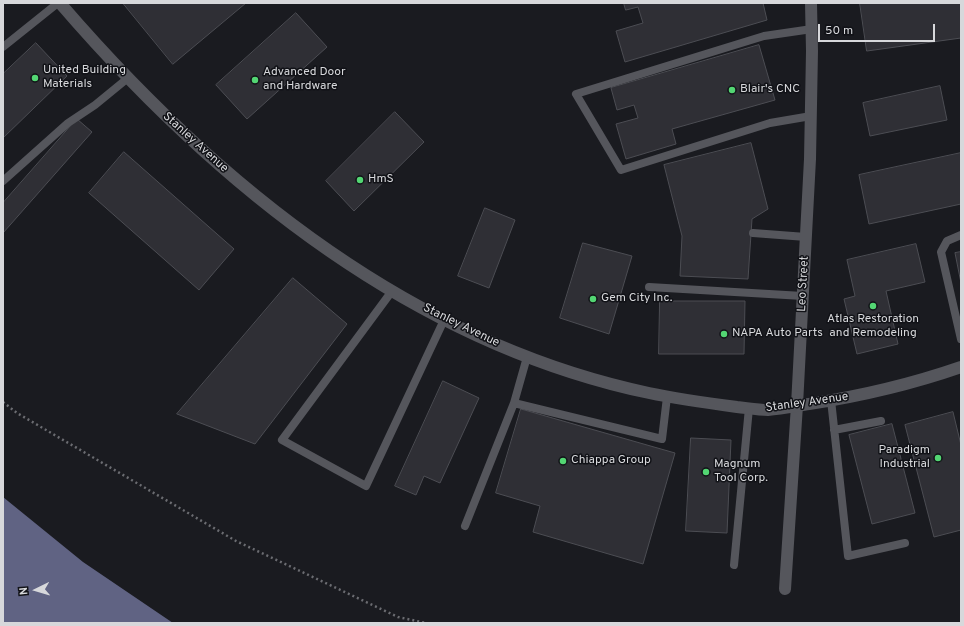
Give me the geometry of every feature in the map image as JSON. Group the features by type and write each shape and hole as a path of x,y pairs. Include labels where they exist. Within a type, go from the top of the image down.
{"street":[{"name":"Stanley Avenue","path":"59,3 96,45 174,124 252,193 310,237 392,291 444,320 527,357 580,376 612,385 667,397 766,410 831,400 891,388 961,367"},
{"name":"Leo Street","path":"785,590 806,237 811,116 811,3"}],"lane":[{"path":"3,47 59,3"},
{"path":"811,116 770,123 621,170 576,94 764,36 812,29"},
{"path":"3,181 68,123 95,105 128,78"},
{"path":"753,233 806,237"},
{"path":"961,235 947,241 941,252 961,340"},
{"path":"649,287 803,296"},
{"path":"392,291 282,440 366,486 444,320"},
{"path":"465,526 514,403 527,357"},
{"path":"514,403 662,439 667,397"},
{"path":"831,400 848,556 905,543"},
{"path":"734,565 749,408"},
{"path":"834,430 881,421"}],"path":[{"path":"3,402 17,413 236,541 398,617 426,623"}],"water":[{"path":"3,497 83,562 173,623 3,623"}],"building":[{"path":"123,3 246,3 173,64"},
{"path":"624,3 763,3 767,20 625,62 616,31 643,23 638,7 626,10"},
{"path":"860,3 961,3 961,38 867,51"},
{"path":"296,13 327,47 247,119 216,85"},
{"path":"36,43 67,76 3,138 3,74"},
{"path":"759,45 775,100 672,129 676,144 626,159 616,124 638,118 634,105 617,110 611,88"},
{"path":"940,86 947,120 870,136 863,103"},
{"path":"395,112 424,142 354,211 326,181"},
{"path":"77,119 92,132 3,233 3,203"},
{"path":"751,143 768,209 752,219 748,279 680,276 682,236 664,165"},
{"path":"124,152 234,249 199,290 89,193"},
{"path":"961,153 961,204 869,224 859,175"},
{"path":"485,208 515,220 489,288 458,276"},
{"path":"583,243 632,256 609,334 560,318"},
{"path":"916,244 925,282 886,291 898,344 857,354 844,299 855,296 847,260"},
{"path":"961,252 961,283 955,253"},
{"path":"293,278 347,324 255,444 177,414"},
{"path":"660,301 745,301 744,354 659,354"},
{"path":"443,381 479,398 440,483 424,476 416,495 395,486"},
{"path":"521,409 675,453 643,564 533,532 540,506 496,493"},
{"path":"953,412 961,445 961,530 934,537 905,425"},
{"path":"892,424 915,513 872,524 849,435"},
{"path":"691,438 731,440 727,533 686,531"}],"place":[{"name":"United Building Materials","path":"35,78"},
{"name":"Advanced Door and Hardware","path":"255,80"},
{"name":"Blair's CNC","path":"732,90"},
{"name":"HmS","path":"360,180"},
{"name":"Gem City Inc.","path":"593,299"},
{"name":"Atlas Restoration and Remodeling","path":"873,306"},
{"name":"NAPA Auto Parts","path":"724,334"},
{"name":"Paradigm Industrial","path":"938,458"},
{"name":"Chiappa Group","path":"563,461"},
{"name":"Magnum Tool Corp.","path":"706,472"}]}
